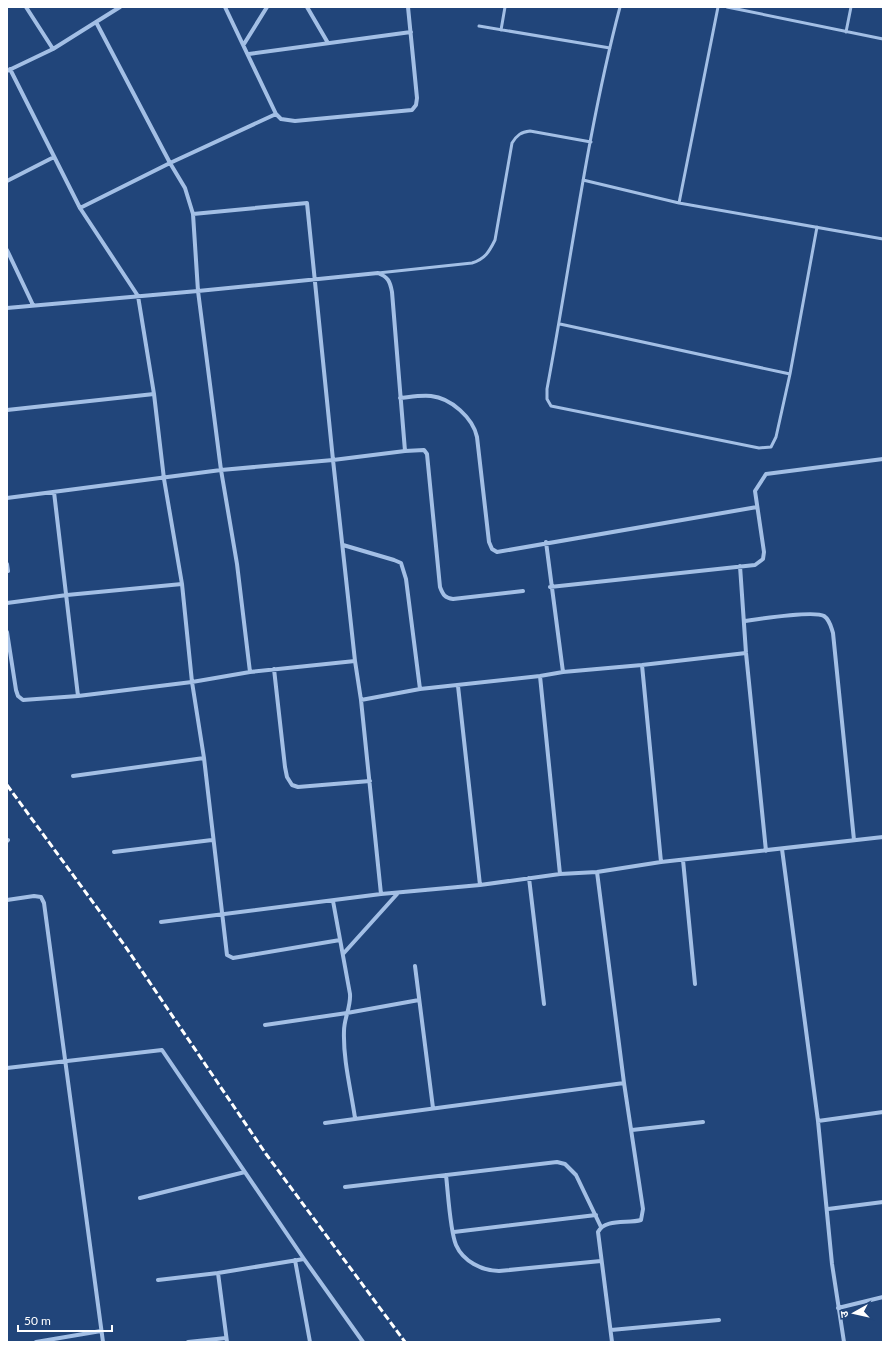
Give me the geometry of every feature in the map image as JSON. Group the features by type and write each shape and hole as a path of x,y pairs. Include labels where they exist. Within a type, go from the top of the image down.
{"street":[{"path":"26,7 53,48"},
{"path":"120,7 53,48 8,70 80,208 138,296 154,394 164,479 182,584 192,682 204,758 212,840 226,952 230,958 340,940"},
{"path":"225,7 249,54 276,114 282,119 294,122 412,110 416,105 417,98 408,7"},
{"path":"244,44 267,7"},
{"path":"307,7 328,43"},
{"path":"96,22 170,163 185,188 193,214 198,292 221,470 237,564 250,672"},
{"path":"249,54 411,32"},
{"path":"80,208 170,163 276,114"},
{"path":"7,181 54,157"},
{"path":"193,214 307,203 342,545 355,661 361,700 381,894"},
{"path":"7,250 33,305"},
{"path":"7,308 198,292 315,278 378,273 386,276 390,283 404,452"},
{"path":"7,410 154,394"},
{"path":"400,398 437,397 453,405 472,423 477,437 492,549 503,552 546,542 757,507"},
{"path":"7,498 164,479 221,470 424,450 428,459 442,594 446,598 453,599 522,591"},
{"path":"550,587 755,565 763,559 755,491 766,474 883,459"},
{"path":"54,492 78,696"},
{"path":"546,542 550,587 563,672"},
{"path":"342,545 401,563 406,579 420,689"},
{"path":"7,564 8,571"},
{"path":"740,566 745,621 746,653 766,851"},
{"path":"7,603 67,595 182,584"},
{"path":"745,621 813,614 824,616 830,622 833,633 854,840"},
{"path":"7,632 18,696 23,700 78,696 192,682 250,672 355,661"},
{"path":"361,700 420,689 458,686 563,672 746,653"},
{"path":"642,665 661,862"},
{"path":"274,669 286,777 292,785 298,787 370,781"},
{"path":"540,676 560,874"},
{"path":"458,686 480,885"},
{"path":"73,776 204,758"},
{"path":"161,922 381,894 480,885 560,874 596,872 661,862 883,837"},
{"path":"114,852 212,840"},
{"path":"782,849 818,1121 828,1209 832,1264 844,1342"},
{"path":"683,860 695,984"},
{"path":"596,872 643,1216 641,1220 635,1222 607,1224 601,1227 598,1232 612,1342"},
{"path":"529,878 544,1004"},
{"path":"342,954 399,892"},
{"path":"7,900 34,896 41,898 44,903 103,1342"},
{"path":"332,901 350,994 344,1025 344,1040 355,1118"},
{"path":"415,966 433,1108"},
{"path":"265,1025 347,1013 419,1000"},
{"path":"7,1068 65,1060 162,1050 304,1259 364,1342"},
{"path":"325,1123 624,1083"},
{"path":"818,1121 883,1112"},
{"path":"632,1130 703,1122"},
{"path":"345,1187 547,1163 565,1164 576,1175 601,1227"},
{"path":"140,1198 245,1172"},
{"path":"446,1175 456,1246 482,1270 499,1271 601,1261"},
{"path":"828,1209 883,1202"},
{"path":"454,1232 596,1215"},
{"path":"158,1280 218,1273 304,1259"},
{"path":"296,1260 310,1342"},
{"path":"188,1342 226,1340 218,1273"},
{"path":"838,1308 883,1297"},
{"path":"611,1330 719,1320"},
{"path":"36,1342 101,1331"}],"lane":[{"path":"501,30 505,7"},
{"path":"620,7 610,48 583,180 547,399 551,406 765,449 771,447 776,437 790,374 817,227"},
{"path":"679,203 718,7"},
{"path":"727,7 883,39"},
{"path":"846,32 851,7"},
{"path":"479,26 610,48"},
{"path":"378,273 472,263 482,260 489,252 495,240 512,143 516,136 523,132 530,131 591,142"},
{"path":"583,180 679,203 883,239"},
{"path":"560,324 790,374"}],"railway":[{"path":"7,785 125,946 266,1154 405,1342"}]}
